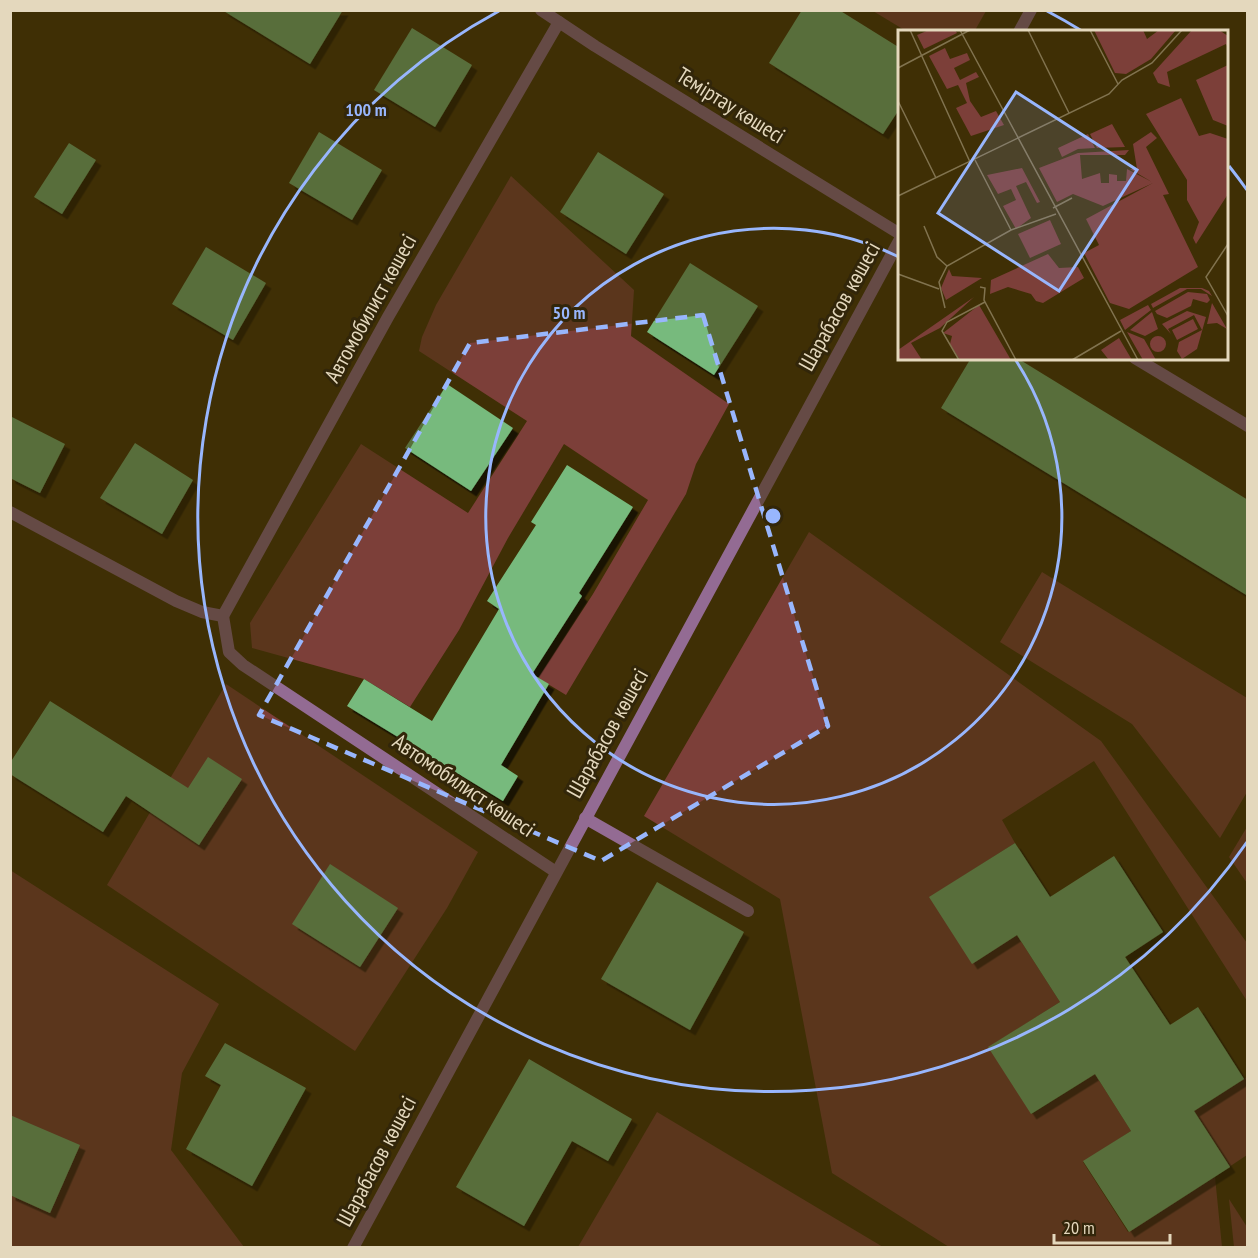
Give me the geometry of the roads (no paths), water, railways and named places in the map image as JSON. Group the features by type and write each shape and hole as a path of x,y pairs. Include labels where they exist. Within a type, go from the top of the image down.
{"street":[{"name":"Теміртау көшесі","path":"541,10 898,233"},
{"path":"1020,30 1031,10"},
{"name":"Автомобилист көшесі","path":"556,872 243,665 230,652 224,633 223,616 388,317 559,22"},
{"name":"Шарабасов көшесі","path":"353,1248 898,243"},
{"path":"1138,360 1248,426"},
{"path":"10,512 176,601 202,612 223,616"},
{"path":"585,818 748,911"}]}
